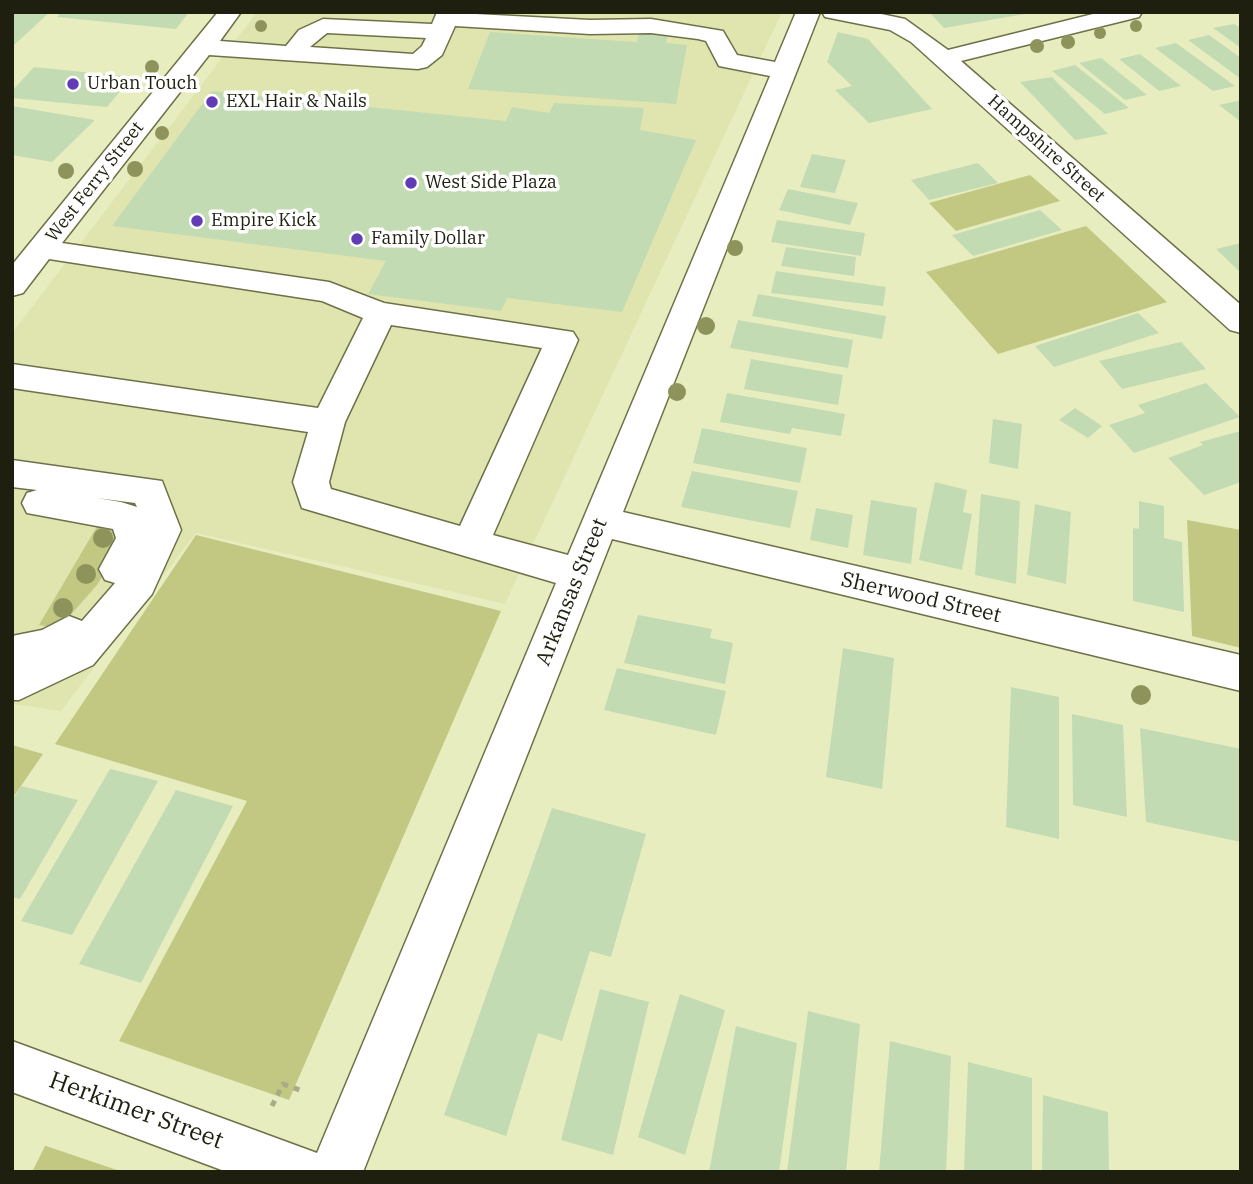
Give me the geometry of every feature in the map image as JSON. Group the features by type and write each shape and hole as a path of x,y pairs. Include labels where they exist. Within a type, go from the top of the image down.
{"street":[{"name":"West Ferry Street","path":"12,286 230,12"},
{"name":"Arkansas Street","path":"336,1172 808,12"},
{"name":"Hampshire Street","path":"833,12 897,24 919,37 1241,322"},
{"path":"943,58 1131,12"},
{"path":"202,47 418,62 433,50 445,21"},
{"path":"292,54 307,35 323,26 445,21 590,27 699,22 715,36 728,61 784,71"},
{"path":"42,249 329,292 348,302 381,313 562,340 470,544"},
{"path":"381,313 328,422 311,482 315,498 579,574"},
{"path":"12,376 328,422"},
{"path":"12,473 149,491 163,530 138,583 79,653 19,682 12,682"},
{"path":"12,499 121,516 133,523 135,539 78,626 52,645 12,653"},
{"name":"Sherwood Street","path":"601,522 1241,673"},
{"name":"Herkimer Street","path":"12,1066 299,1172"}],"path":[{"path":"272,1106 283,1084 305,1093"}],"shaded area":[{"path":"257,12 782,12 505,604 196,533 61,711 12,704 12,333"},
{"path":"1030,175 1060,201 956,231 929,203"},
{"path":"1086,226 1167,302 998,354 926,272"},
{"path":"1187,520 1241,530 1241,648 1192,636"},
{"path":"99,523 118,526 122,544 97,585 59,628 39,625"},
{"path":"196,535 501,611 289,1100 119,1041 247,801 55,744"},
{"path":"12,745 43,754 12,799"},
{"path":"46,1146 123,1172 32,1172"}],"building":[{"path":"12,12 50,12 12,47"},
{"path":"61,12 189,12 176,29 57,17"},
{"path":"929,12 1024,12 1025,14 944,28"},
{"path":"1234,24 1241,28 1241,48 1213,28"},
{"path":"640,29 668,31 666,43 687,45 676,104 468,89 490,32 637,42"},
{"path":"838,32 868,39 932,109 869,123 835,90 852,86 827,62"},
{"path":"1209,35 1241,58 1241,79 1188,40"},
{"path":"1176,43 1235,86 1213,91 1155,48"},
{"path":"1140,54 1181,86 1159,91 1119,59"},
{"path":"1101,58 1147,95 1125,100 1079,63"},
{"path":"1075,65 1129,108 1105,114 1052,71"},
{"name":"Urban Touch","path":"34,67 132,77 107,107 12,98 12,91"},
{"path":"1052,77 1108,134 1075,140 1020,82"},
{"name":"West Side Plaza","path":"212,91 506,121 512,107 549,113 554,103 644,108 640,130 696,140 622,312 507,298 501,311 368,294 386,261 112,226"},
{"path":"1241,100 1241,122 1219,105"},
{"path":"12,106 95,120 52,162 12,155"},
{"path":"812,154 846,160 835,193 800,187"},
{"path":"978,163 998,183 929,200 911,180"},
{"path":"788,189 858,203 850,225 779,210"},
{"path":"1040,210 1062,230 973,256 952,235"},
{"path":"777,220 865,233 861,256 771,242"},
{"path":"1241,243 1241,273 1216,249"},
{"path":"786,247 856,257 854,276 781,266"},
{"path":"776,271 886,287 883,306 771,293"},
{"path":"758,294 886,316 882,339 752,316"},
{"path":"1138,313 1159,333 1054,367 1035,346"},
{"path":"738,320 853,340 848,368 730,348"},
{"path":"1181,342 1206,369 1122,389 1099,361"},
{"path":"751,359 843,375 838,405 744,389"},
{"path":"1206,383 1240,417 1134,453 1109,425 1145,413 1138,405"},
{"path":"727,393 845,414 841,436 792,428 790,434 720,422"},
{"path":"1075,408 1102,426 1088,438 1059,420"},
{"path":"993,419 1022,424 1018,469 989,463"},
{"path":"702,428 807,448 800,483 693,463"},
{"path":"1241,431 1241,482 1204,495 1168,458 1203,445 1200,442"},
{"path":"692,471 798,491 790,528 681,507"},
{"path":"935,482 967,490 963,512 972,514 962,570 919,560"},
{"path":"981,494 1020,501 1016,584 975,575"},
{"path":"871,500 917,508 911,564 863,555"},
{"path":"1139,501 1164,506 1164,538 1182,542 1184,612 1133,601 1133,528 1139,529"},
{"path":"1035,504 1071,512 1066,584 1027,575"},
{"path":"816,508 853,515 848,548 810,540"},
{"path":"638,615 712,629 710,638 733,643 725,684 624,663"},
{"path":"843,648 894,658 882,789 826,777"},
{"path":"617,668 726,691 716,735 604,710"},
{"path":"1011,687 1059,697 1059,839 1006,827"},
{"path":"1072,714 1123,725 1127,817 1073,805"},
{"path":"1140,728 1241,749 1241,842 1146,822"},
{"path":"110,769 158,781 72,935 21,921"},
{"path":"21,786 78,800 20,899 12,897 12,801"},
{"path":"176,790 233,806 141,983 79,964"},
{"path":"552,808 646,834 611,957 590,951 562,1041 538,1033 506,1136 444,1115"},
{"path":"600,989 649,1002 613,1155 561,1140"},
{"path":"680,994 725,1010 685,1155 638,1137"},
{"path":"808,1011 860,1024 846,1172 787,1172"},
{"path":"736,1026 797,1043 779,1172 709,1172"},
{"path":"890,1041 951,1056 946,1172 879,1172"},
{"path":"968,1062 1032,1078 1032,1172 964,1172"},
{"path":"1043,1095 1108,1112 1109,1172 1042,1172"}],"place":[{"name":"Urban Touch","path":"73,84"},
{"name":"EXL Hair & Nails","path":"212,102"},
{"name":"West Side Plaza","path":"411,183"},
{"name":"Empire Kick","path":"197,221"},
{"name":"Family Dollar","path":"357,239"}]}
